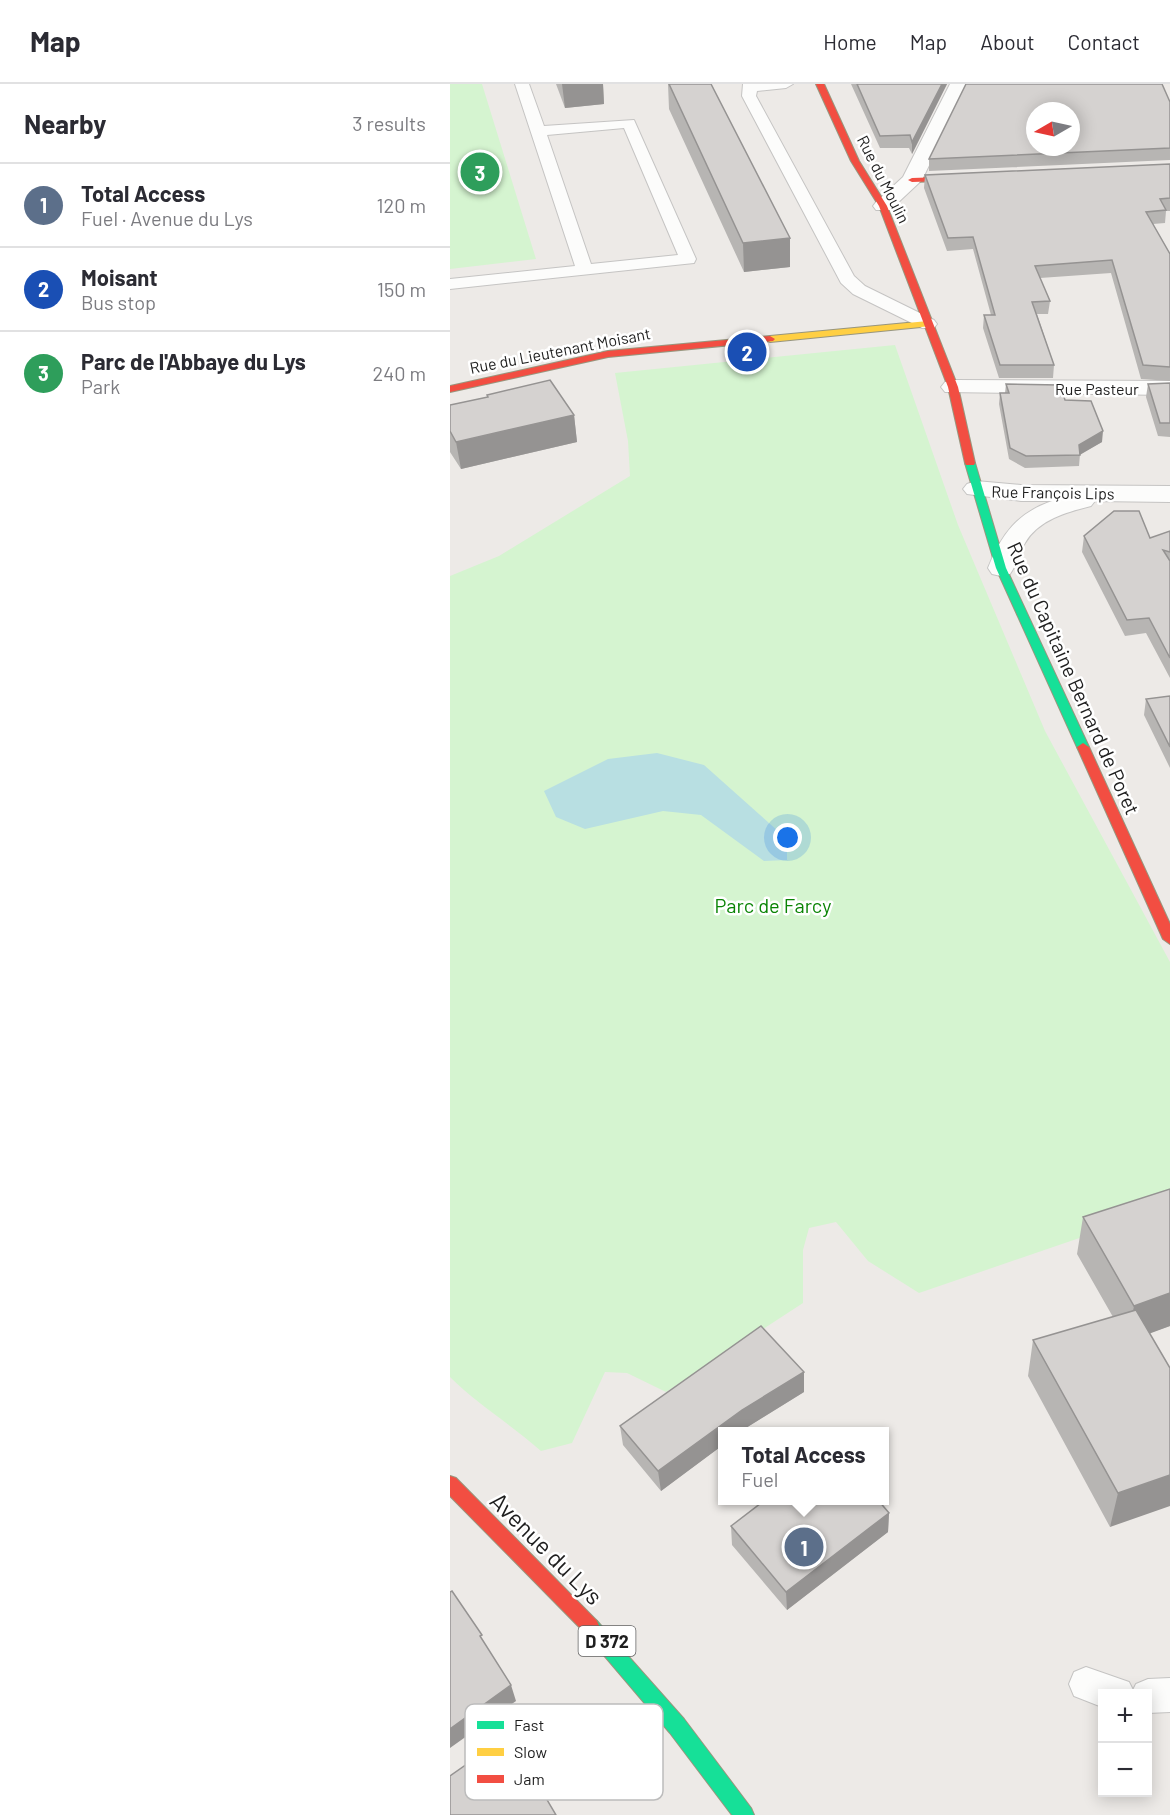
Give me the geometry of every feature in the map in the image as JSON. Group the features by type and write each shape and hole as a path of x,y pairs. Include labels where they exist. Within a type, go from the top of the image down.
{"street":[{"name":"Rue du Moulin","path":"820,84 855,161 883,206 928,324"},
{"path":"883,206 912,180 959,84"},
{"path":"912,180 991,177"},
{"name":"Rue du Capitaine Bernard de Poret","path":"928,324 953,387 976,489 1001,568 1170,939"},
{"name":"Rue du Lieutenant Moisant","path":"450,389 618,353 928,324"},
{"name":"Rue Pasteur","path":"953,387 1170,388"},
{"name":"Rue François Lips","path":"976,489 1003,492 1170,494"},
{"name":"Rue François Lips","path":"1001,568 1015,536 1036,518 1070,503 1130,494"},
{"name":"Avenue du Lys","path":"450,1484 531,1559 623,1659 660,1704"},
{"name":"Avenue du Lys","path":"663,1708 708,1763 744,1815"}],"lane":[{"path":"522,84 585,270"},
{"path":"786,84 749,85 749,96 847,279 859,290 928,324"},
{"path":"450,284 688,260 629,123 538,131"},
{"path":"1152,1696 1170,1695"}],"green space":[{"path":"450,84 482,84 536,259 450,269"},
{"name":"Parc de Farcy","path":"895,345 958,525 1045,731 1170,962 1170,1207 919,1293 868,1261 836,1222 809,1228 803,1250 803,1303 666,1392 627,1373 605,1372 572,1443 541,1451 450,1377 450,576 499,556 630,476 628,441 615,373"}],"water":[{"path":"657,753 704,765 779,832 787,846 787,860 764,861 701,815 663,811 585,829 556,817 544,791 608,759"}],"building":[{"path":"669,84 711,84 790,238 743,243"},
{"path":"857,84 942,84 912,142 910,135 880,136"},
{"path":"966,84 1162,84 1170,102 1170,148 1080,152 1080,102 1026,102 1026,155 929,159"},
{"path":"1170,164 1170,198 1160,199 1166,210 1146,212 1170,254 1170,367 1143,365 1112,260 1035,266 1050,301 1032,302 1054,365 1000,365 984,315 995,315 973,237 948,238 925,175"},
{"path":"550,380 574,415 456,442 450,431 450,405"},
{"path":"1170,383 1170,423 1160,423 1148,384"},
{"path":"1006,384 1060,385 1065,400 1091,401 1103,431 1079,445 1080,455 1026,456 1010,448 1000,393 1009,393"},
{"path":"1114,511 1139,511 1150,538 1170,531 1170,552 1163,550 1170,561 1170,658 1149,618 1127,620 1084,536"},
{"path":"1170,696 1170,747 1146,699"},
{"path":"1170,1189 1170,1293 1134,1306 1083,1217"},
{"path":"1136,1310 1170,1368 1170,1475 1118,1493 1033,1340"},
{"path":"761,1326 804,1372 742,1410 658,1471 620,1426"},
{"path":"758,1505 882,1505 889,1513 786,1592 731,1526"},
{"path":"452,1591 482,1635 480,1636 511,1685 485,1704 465,1704 465,1718 450,1729 450,1592"},
{"path":"465,1765 465,1800 547,1800 556,1815 450,1815 450,1776"}],"traffic: fast":[{"path":"970,463 1001,568 1083,747"},
{"path":"591,1627 658,1704"},
{"path":"663,1710 744,1815"}],"traffic: slow":[{"path":"770,339 928,324"}],"traffic: jam":[{"path":"820,84 855,161 883,206 953,387 970,463"},
{"path":"912,180 971,178"},
{"path":"450,389 608,354 770,339"},
{"path":"1083,747 1170,939"},
{"path":"450,1484 591,1627"}],"place":[{"name":"Parc de l'Abbaye du Lys","path":"480,172"},
{"name":"Moisant","path":"747,352"},
{"name":"Total Access","path":"804,1547"}]}
